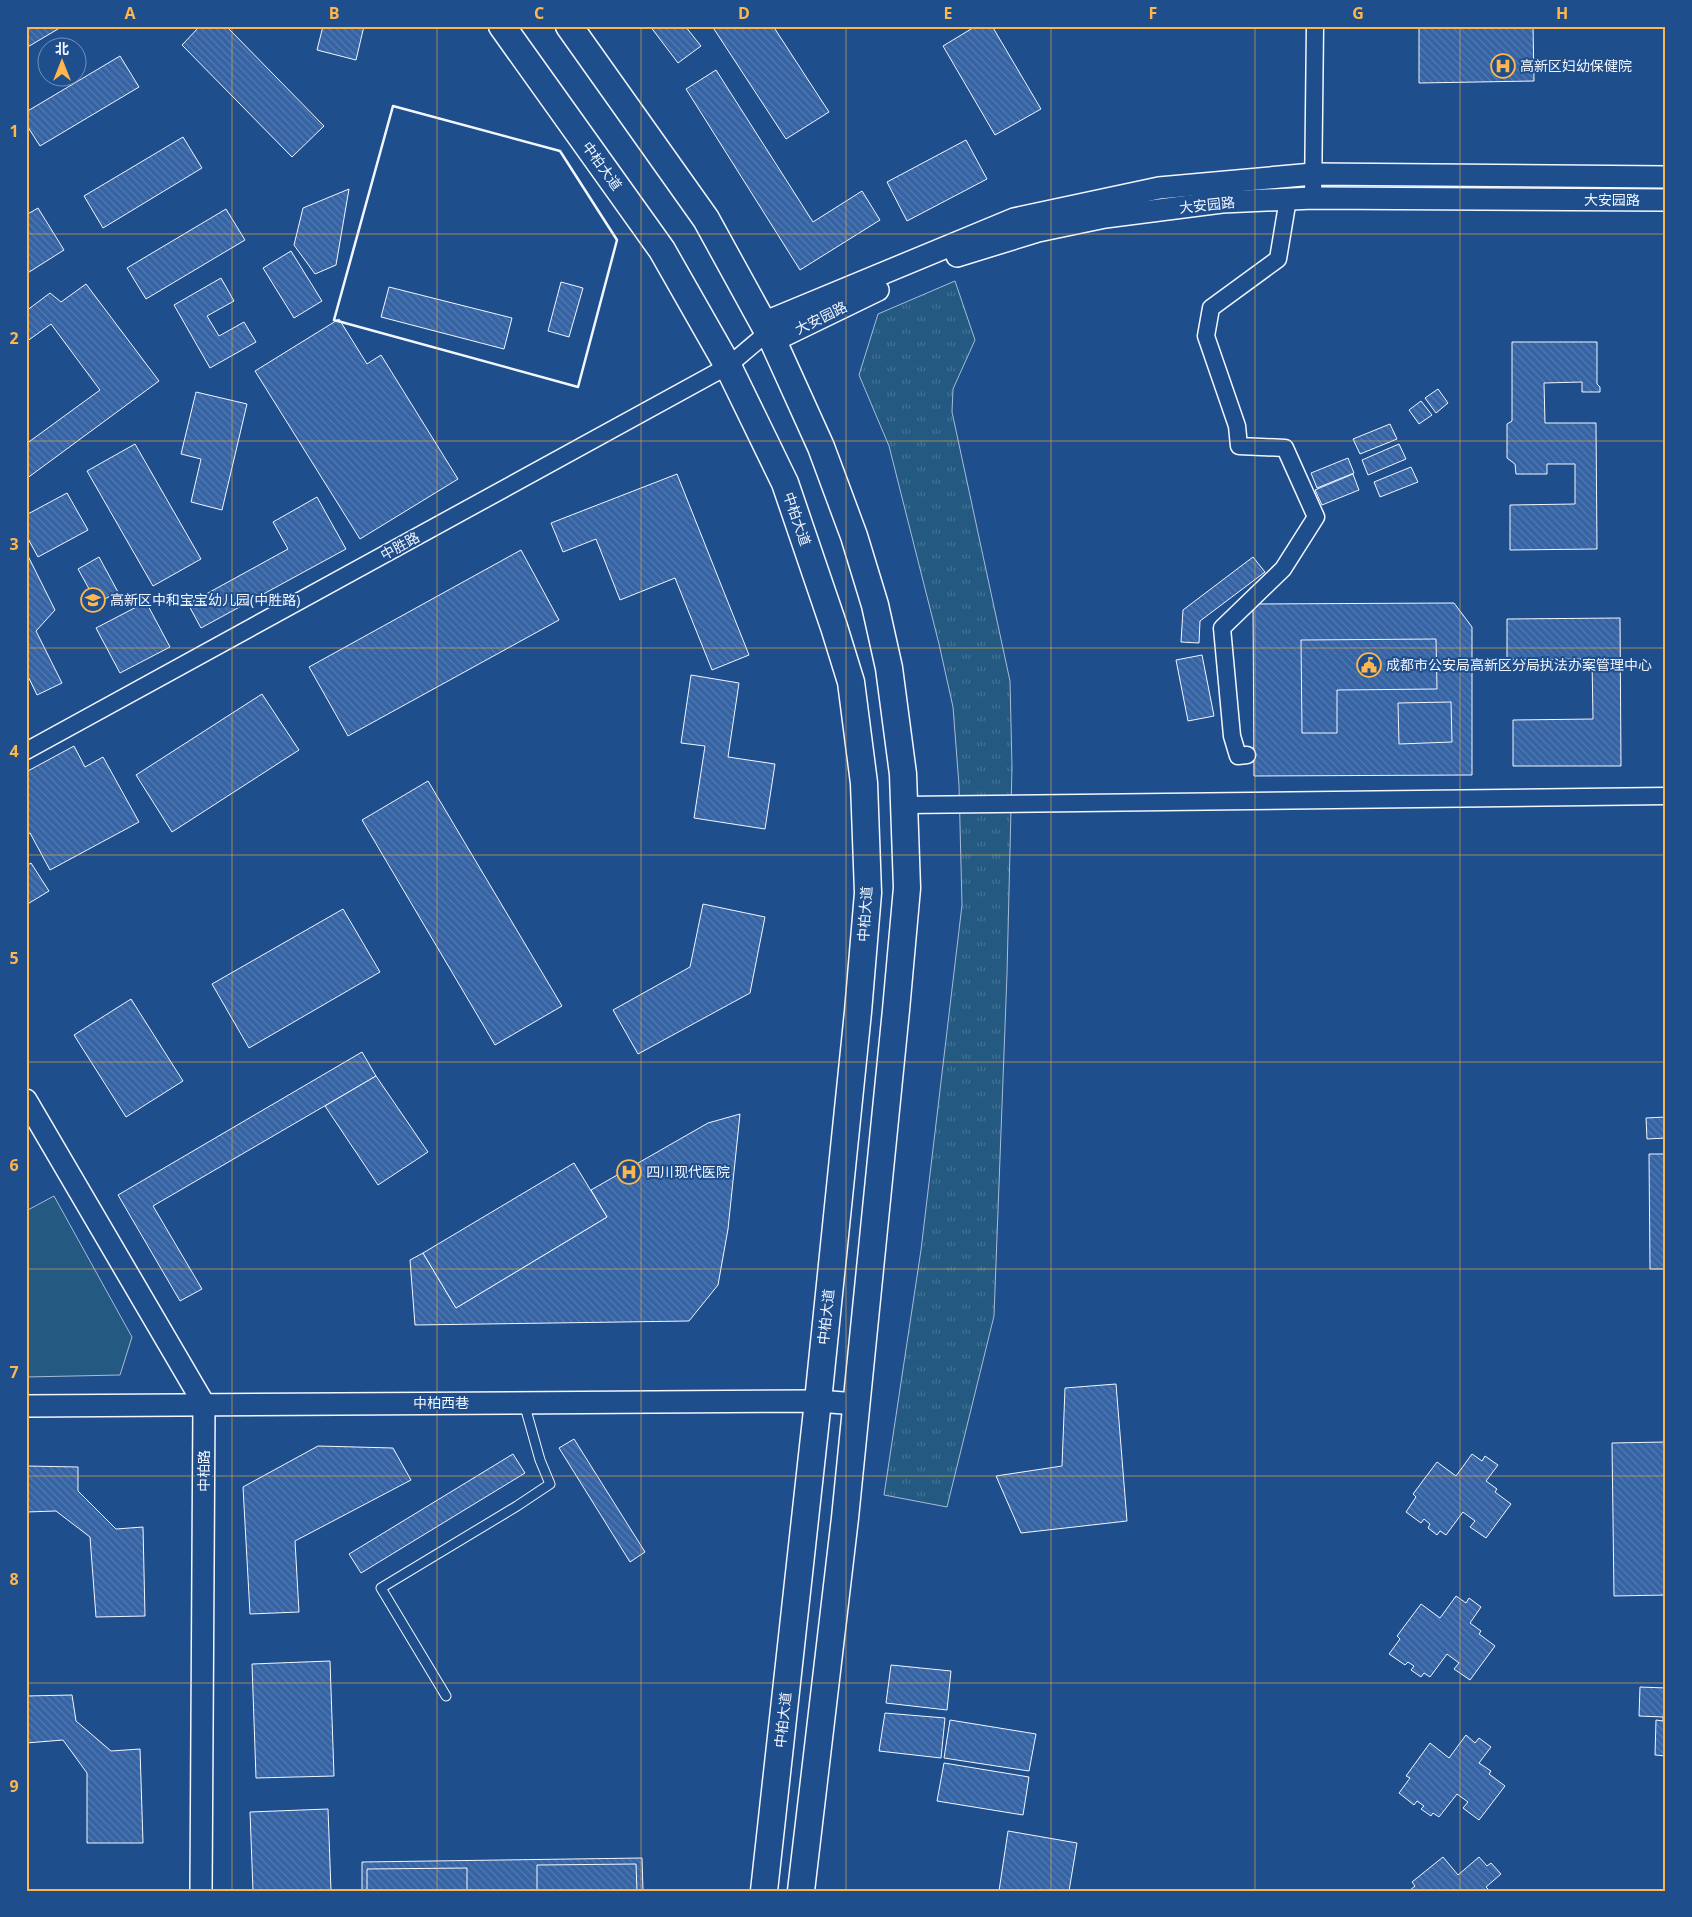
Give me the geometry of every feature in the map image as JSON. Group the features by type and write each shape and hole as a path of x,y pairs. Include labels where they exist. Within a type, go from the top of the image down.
{"main road":[{"name":"中柏大道","path":"502,26 662,250 728,366 785,483 851,682 864,783 868,893 858,1012 818,1401 764,1891"},
{"path":"569,26 706,219 768,332 821,447 854,536 875,605 889,668 903,774 907,888 896,1010 845,1518 801,1891"}],"street":[{"path":"1313,198 1315,26"},
{"path":"768,332 1014,219 1159,188 1313,174 1666,177"},
{"name":"大安园路","path":"768,332 961,255 1038,231 1105,217 1222,202 1313,198 1666,200"},
{"path":"1247,755 1238,756 1232,736 1222,628 1283,569 1316,518 1285,448 1239,446 1238,426 1206,336 1211,308 1278,259 1288,199"},
{"name":"中胜路","path":"26,751 728,366 768,332"},
{"path":"904,805 1666,796"},
{"path":"26,1100 204,1404"},
{"name":"中柏西巷","path":"26,1406 818,1401 856,1404"},
{"name":"中柏路","path":"202,1891 204,1404"}],"lane":[{"path":"446,1696 381,1588 518,1506 550,1484 540,1460 524,1403"}],"green space":[{"path":"955,281 975,340 953,389 952,412 1010,681 1012,767 1007,974 994,1316 947,1507 884,1495 921,1250 962,905 959,785 953,707 889,446 859,375 878,314"},
{"path":"54,1196 132,1337 120,1375 26,1377 26,1211"}],"building":[{"path":"26,26 63,26 43,38 38,38 38,41 26,48"},
{"path":"200,26 226,26 324,126 292,157 182,45"},
{"path":"323,26 364,26 356,60 317,50"},
{"path":"650,26 685,26 701,46 678,63"},
{"path":"712,26 773,26 829,112 786,139"},
{"path":"976,26 992,26 1041,109 995,135 943,46"},
{"path":"1419,26 1533,26 1534,81 1419,83"},
{"path":"120,56 139,87 40,146 26,124 26,112 66,88 88,88 88,75"},
{"path":"716,70 813,222 862,191 880,220 800,270 686,89"},
{"path":"183,137 202,168 103,228 84,196"},
{"path":"966,140 987,179 907,221 887,182"},
{"path":"349,189 336,265 315,274 294,245 303,208"},
{"path":"38,208 64,250 26,274 26,215"},
{"path":"226,209 245,240 146,299 127,268"},
{"path":"291,251 322,301 294,318 263,268"},
{"path":"221,278 234,301 207,316 219,336 244,322 256,342 210,368 174,305"},
{"path":"561,282 583,288 569,337 548,331"},
{"path":"86,284 159,381 26,479 26,444 100,390 51,324 26,342 26,311 50,293 61,302"},
{"path":"389,287 512,318 504,349 381,317"},
{"path":"339,319 367,364 381,355 458,479 360,539 255,371"},
{"path":"1512,342 1597,342 1597,384 1600,387 1600,392 1582,392 1582,382 1544,383 1545,423 1596,423 1597,549 1510,550 1510,505 1575,504 1575,464 1547,464 1547,474 1516,474 1515,464 1507,458 1507,424 1512,421"},
{"path":"1438,389 1448,403 1436,413 1425,398"},
{"path":"196,392 247,404 222,510 191,502 201,459 181,454"},
{"path":"1421,401 1432,415 1419,424 1409,410"},
{"path":"1390,424 1397,439 1360,454 1353,439"},
{"path":"135,444 201,559 153,586 87,471"},
{"path":"1399,444 1406,459 1368,475 1362,460"},
{"path":"1348,458 1354,473 1317,488 1311,473"},
{"path":"1411,467 1418,482 1380,497 1374,482"},
{"path":"677,474 749,655 712,670 675,578 620,600 596,539 563,552 551,523"},
{"path":"1353,474 1359,490 1322,505 1315,490"},
{"path":"67,493 88,530 38,557 26,535 26,515"},
{"path":"317,497 346,549 201,628 188,604 288,549 273,522"},
{"path":"521,550 559,620 348,736 309,667"},
{"path":"26,552 55,610 36,631 62,683 37,695 26,672"},
{"path":"99,557 118,592 97,603 78,569"},
{"path":"1253,557 1265,572 1200,621 1199,643 1181,642 1183,610"},
{"path":"146,602 170,647 120,673 96,628"},
{"path":"1454,603 1472,627 1472,775 1254,776 1253,604"},
{"path":"1620,618 1621,766 1513,766 1513,720 1593,719 1592,659 1507,660 1507,619"},
{"name":"成都市公安局高新区分局执法办案管理中心","path":"1436,639 1437,689 1337,690 1337,733 1302,733 1301,640"},
{"path":"1202,655 1214,716 1188,721 1176,660"},
{"path":"691,675 739,683 728,757 775,764 765,829 694,818 705,746 681,743"},
{"path":"262,694 299,750 172,832 136,775"},
{"path":"1451,702 1452,742 1399,744 1398,703"},
{"path":"74,746 85,767 103,757 139,822 50,870 30,833 26,835 26,772"},
{"path":"428,781 562,1006 495,1045 362,820"},
{"path":"31,863 49,891 26,905 26,866"},
{"path":"703,904 765,917 750,993 638,1054 613,1010 690,967"},
{"path":"343,909 380,972 249,1048 212,984"},
{"path":"131,999 183,1081 126,1117 74,1035"},
{"path":"362,1052 376,1076 153,1206 202,1289 180,1301 118,1195"},
{"path":"376,1076 428,1152 378,1185 325,1106"},
{"path":"740,1114 728,1229 718,1285 689,1321 415,1325 410,1260 423,1253 456,1308 607,1217 591,1190 708,1123"},
{"path":"1666,1117 1666,1138 1647,1139 1646,1118"},
{"path":"1649,1154 1666,1154 1666,1269 1650,1269"},
{"path":"574,1163 607,1217 456,1308 423,1253"},
{"path":"1116,1384 1127,1521 1021,1533 996,1476 1062,1466 1065,1388"},
{"path":"574,1439 645,1552 630,1562 559,1448"},
{"path":"1666,1442 1666,1595 1614,1596 1612,1443"},
{"path":"318,1446 393,1448 411,1480 295,1541 299,1612 250,1614 243,1487"},
{"path":"513,1454 525,1473 361,1573 349,1554"},
{"path":"1472,1454 1482,1461 1485,1456 1498,1465 1486,1481 1497,1489 1495,1492 1511,1504 1486,1538 1470,1527 1475,1521 1463,1512 1446,1535 1440,1531 1437,1535 1428,1528 1430,1524 1424,1519 1421,1523 1406,1512 1416,1497 1413,1494 1437,1462 1456,1476"},
{"path":"26,1466 78,1467 78,1491 116,1529 143,1527 145,1616 96,1617 90,1537 56,1511 26,1512"},
{"path":"1456,1596 1466,1603 1469,1598 1481,1607 1470,1623 1481,1631 1479,1634 1495,1646 1470,1680 1454,1669 1459,1663 1447,1654 1430,1677 1424,1673 1421,1677 1411,1670 1414,1666 1408,1662 1405,1665 1389,1654 1400,1639 1397,1636 1421,1604 1440,1618"},
{"path":"330,1661 334,1776 256,1778 252,1664"},
{"path":"891,1665 951,1671 947,1710 886,1703"},
{"path":"1640,1687 1666,1688 1666,1756 1655,1755 1656,1720 1663,1721 1663,1717 1639,1716"},
{"path":"72,1695 76,1721 111,1751 140,1749 143,1843 87,1843 87,1773 63,1740 26,1743 26,1696"},
{"path":"885,1713 945,1718 941,1758 879,1751"},
{"path":"950,1720 1036,1734 1029,1771 944,1758"},
{"path":"1466,1735 1475,1743 1479,1738 1491,1747 1479,1763 1491,1771 1489,1774 1505,1786 1479,1820 1463,1808 1468,1802 1457,1794 1439,1817 1433,1813 1431,1816 1421,1809 1424,1806 1417,1801 1414,1805 1399,1793 1410,1778 1406,1776 1430,1743 1449,1758"},
{"path":"944,1763 1029,1777 1023,1815 937,1801"},
{"path":"328,1809 331,1891 253,1891 250,1812"},
{"path":"1008,1831 1077,1843 1069,1891 999,1891"},
{"path":"1443,1857 1458,1875 1479,1857 1487,1866 1491,1863 1501,1874 1486,1887 1490,1891 1409,1891 1415,1886 1412,1882"},
{"path":"642,1858 643,1891 362,1891 362,1862"},
{"path":"636,1864 637,1891 537,1891 537,1865"},
{"path":"467,1868 467,1891 367,1891 367,1869"}],"wall":[{"path":"393,106 560,151 617,240 578,387 334,320 393,106"}],"place":[{"name":"高新区妇幼保健院","path":"1503,66"},
{"name":"高新区中和宝宝幼儿园(中胜路)","path":"93,600"},
{"name":"成都市公安局高新区分局执法办案管理中心","path":"1369,665"},
{"name":"四川现代医院","path":"629,1172"}]}
